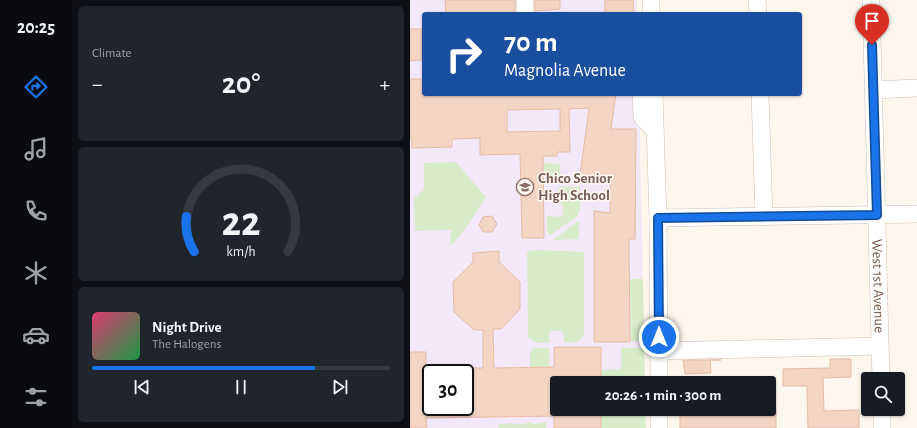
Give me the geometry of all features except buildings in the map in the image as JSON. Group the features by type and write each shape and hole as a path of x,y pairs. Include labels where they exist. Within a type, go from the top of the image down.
{"street":[{"path":"525,0 525,12"},
{"path":"651,0 652,12"},
{"path":"757,0 758,12"},
{"name":"West 1st Avenue","path":"871,0 881,372"},
{"path":"873,90 917,88"},
{"path":"641,96 642,117 655,131"},
{"path":"654,96 658,218 659,376"},
{"path":"760,96 764,217"},
{"path":"658,218 917,214"},
{"path":"659,351 880,346"},
{"path":"659,416 659,428"},
{"path":"882,416 882,428"}],"shaded area":[{"name":"Chico Senior High School","path":"410,0 637,0 637,12 422,12 422,96 639,96 645,376 550,376 550,416 645,416 645,428 410,428"}],"green space":[{"path":"456,162 486,197 469,224 450,247 451,230 415,231 414,199 424,189 424,163"},
{"path":"544,163 560,164 561,182 544,176"},
{"path":"559,187 580,187 580,211 578,211 578,216 549,236 549,233 547,233 547,216 558,217 563,215 563,207 558,201 557,194"},
{"path":"579,220 579,239 553,240"},
{"path":"536,250 584,252 584,334 579,341 564,343 563,331 549,331 549,343 537,343 528,337 527,252"},
{"path":"630,279 643,279 644,341 631,341"},
{"path":"534,348 549,348 549,367 530,367 530,352"},
{"path":"621,348 644,348 645,376 601,376 601,370 621,369"},
{"path":"601,416 645,416 646,428 601,428"},
{"path":"529,422 536,424 546,422 546,428 499,428 499,423 503,425 511,423 522,425"}],"place":[{"name":"Chico Senior High School","path":"525,187"}],"route":[{"path":"659,337 658,218 877,215 872,45"}]}
